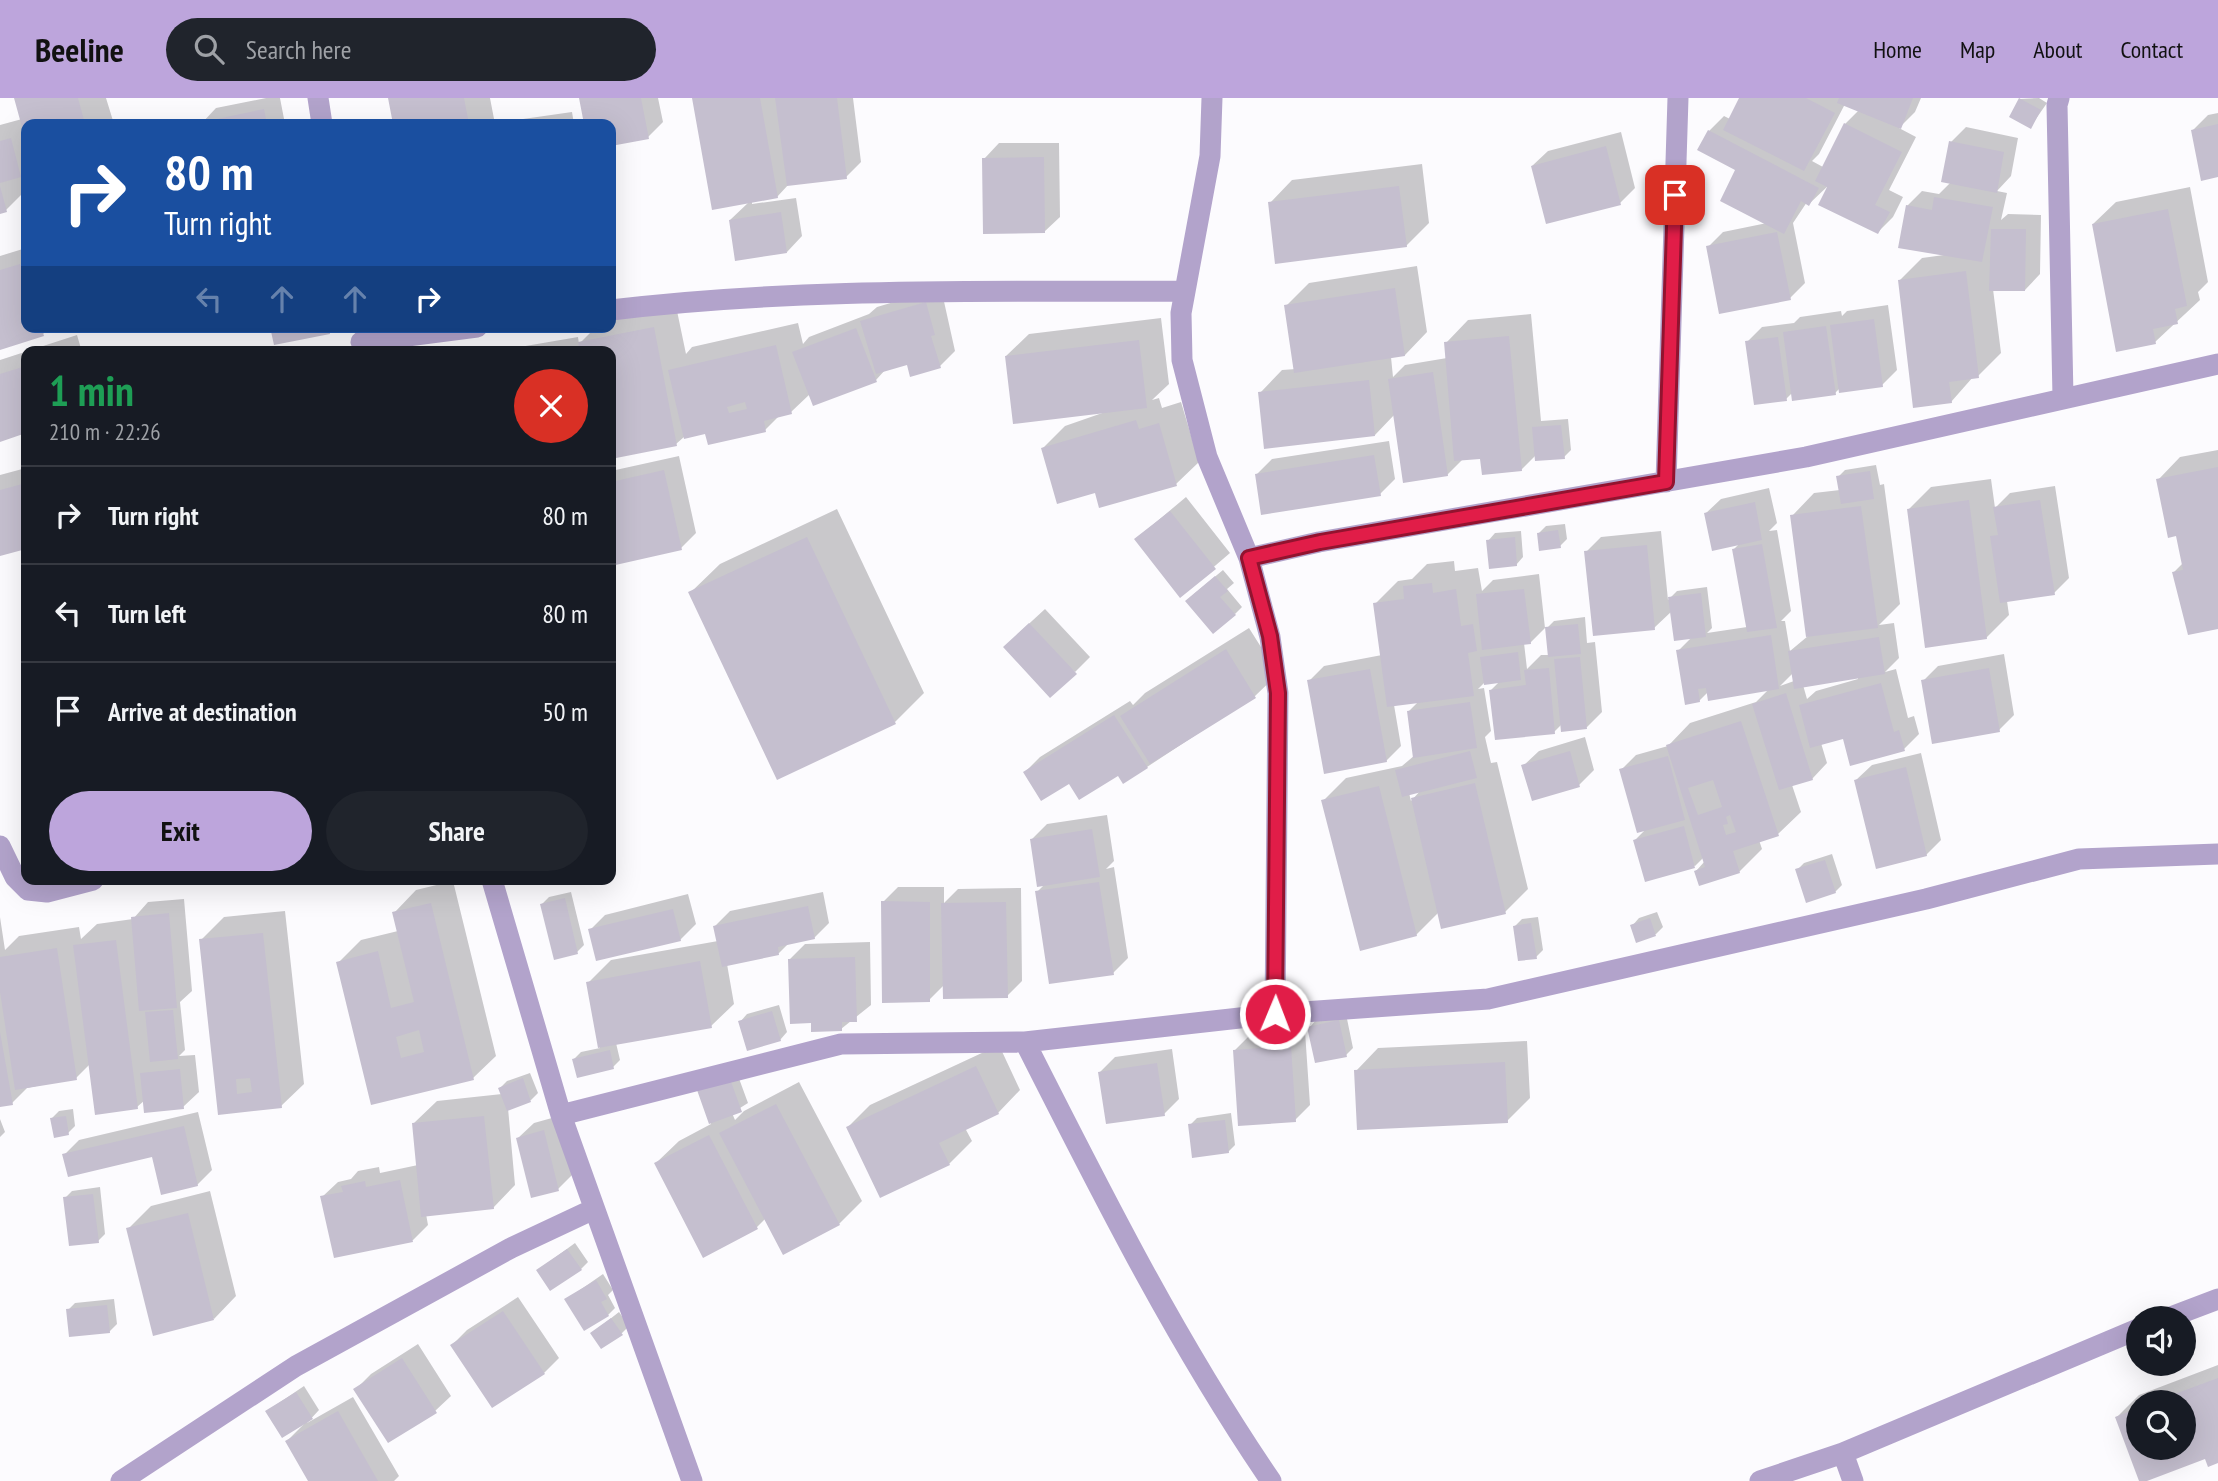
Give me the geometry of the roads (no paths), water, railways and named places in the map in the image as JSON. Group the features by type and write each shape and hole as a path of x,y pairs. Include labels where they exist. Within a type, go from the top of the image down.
{"street":[{"path":"318,98 320,119"},
{"path":"1212,98 1210,156 1183,291 1182,360 1208,457 1249,558 1270,636 1278,693 1275,1014"},
{"path":"1666,482 1678,98"},
{"path":"2054,100 2063,397"},
{"path":"616,309 809,296 1183,291"},
{"path":"361,340 423,333"},
{"path":"1249,558 1320,542 1666,482 1959,425 2063,397 2218,364"},
{"path":"0,846 15,877 21,883"},
{"path":"561,1115 841,1044 1025,1042 1275,1014 1488,999 1926,899 2079,859 2218,854"},
{"path":"23,885 28,890 47,892 74,885"},
{"path":"493,885 561,1115 692,1481"},
{"path":"1025,1042 1120,1230 1225,1413 1271,1481"},
{"path":"121,1481 296,1366 511,1248 594,1209"},
{"path":"2196,1307 2218,1298"},
{"path":"1760,1481 1843,1453 2126,1334"},
{"path":"1843,1453 1853,1481"}]}
